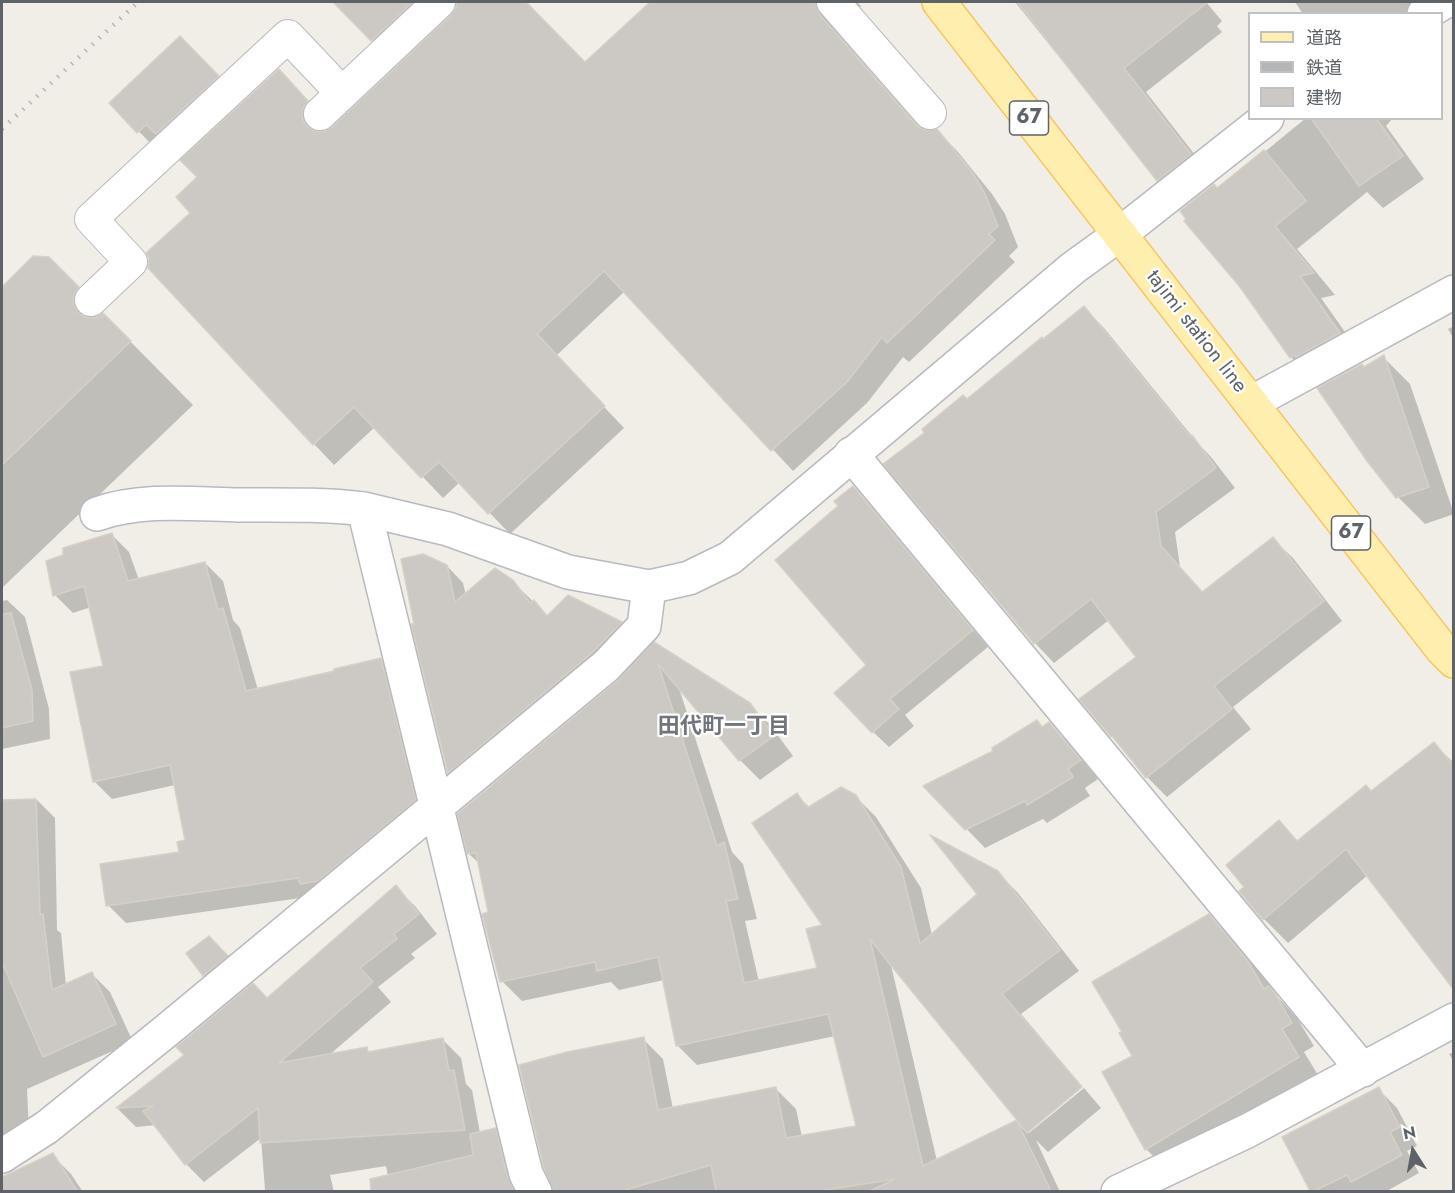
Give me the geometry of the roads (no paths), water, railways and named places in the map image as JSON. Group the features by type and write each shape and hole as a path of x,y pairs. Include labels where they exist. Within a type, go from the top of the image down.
{"main road":[{"name":"tajimi station line","path":"939,2 1442,649 1454,661"}],"street":[{"path":"91,300 131,262 91,219 288,36 331,104 438,2"},
{"path":"833,2 930,113"},
{"path":"1427,12 1444,2"},
{"path":"97,514 118,507 183,504 325,504 364,509 448,529 568,572 649,587 689,578 730,558 1073,268 1120,234 1264,120"},
{"path":"1251,403 1454,292"},
{"path":"851,454 1363,1070"},
{"path":"364,509 526,1174 536,1191"},
{"path":"2,1156 47,1127 166,1031 606,666 644,626 649,587"},
{"path":"1119,1191 1247,1131 1454,1020"}],"railway":[{"path":"2,129 138,2"}],"district":[{"name":"田代町一丁目","path":"724,728"}]}
